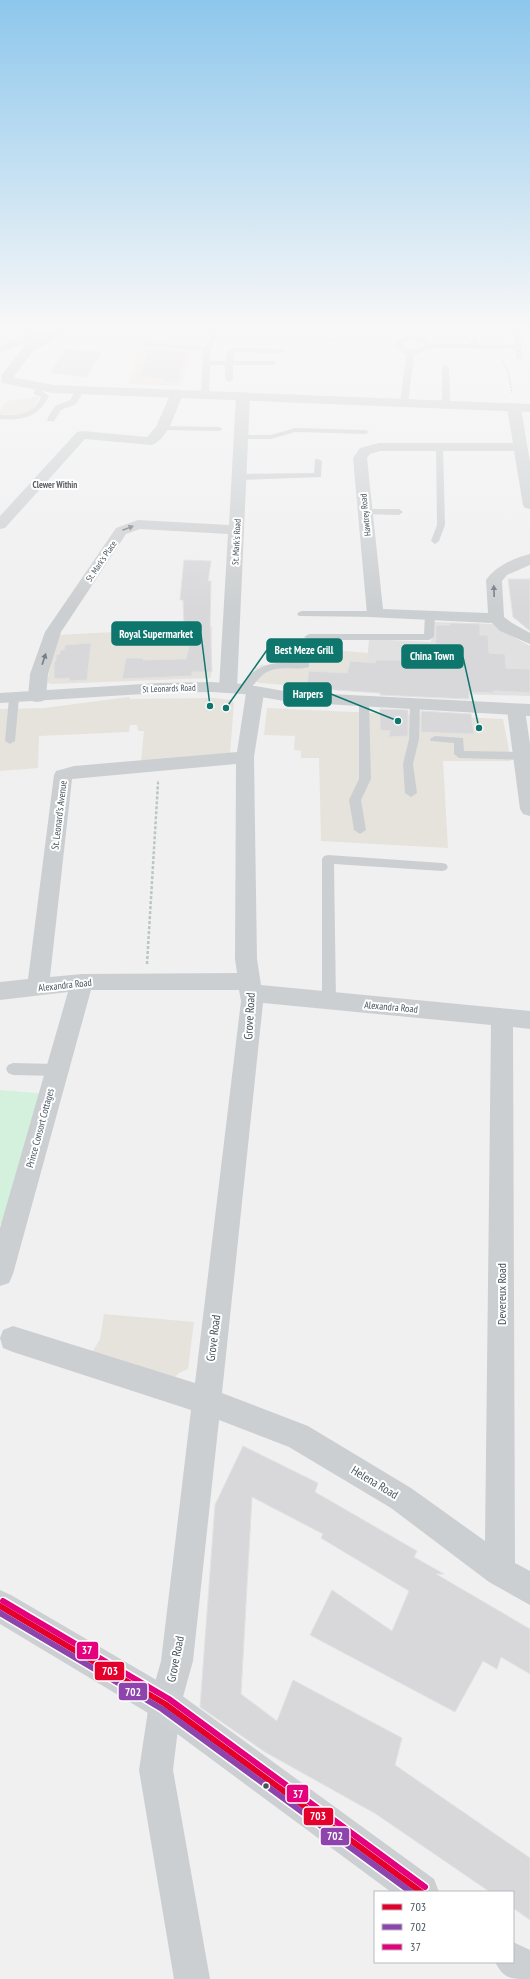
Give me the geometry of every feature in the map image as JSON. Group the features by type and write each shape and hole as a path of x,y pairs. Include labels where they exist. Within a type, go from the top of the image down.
{"main road":[{"path":"0,1606 165,1704 420,1891"},
{"path":"514,1961 530,1974"}],"street":[{"path":"0,525 82,435 152,441 164,424"},
{"name":"St. Mark's Road","path":"242,424 236,530 242,690"},
{"path":"517,424 520,447 528,477 530,504"},
{"name":"Hawtrey Road","path":"375,614 360,458 365,451 379,447 520,447"},
{"name":"St. Mark's Place","path":"37,697 39,674 53,632 121,531 138,524 236,530"},
{"path":"496,618 494,580 501,572 530,559"},
{"path":"375,614 496,618 506,627 530,639"},
{"name":"St Leonards Road","path":"7,698 159,688 242,690 290,697 523,710"},
{"name":"Grove Road","path":"192,1979 156,1770 165,1704 177,1661 251,987 246,959 245,757 242,690"},
{"path":"523,710 523,756 530,808"},
{"name":"St. Leonard's Avenue","path":"38,988 63,775 74,772 245,757"},
{"name":"Alexandra Road","path":"0,991 82,982 146,982 251,987 329,1001 530,1020"},
{"name":"Prince Consort Cottages","path":"0,1274 56,1070 82,982"},
{"name":"Devereux Road","path":"500,1571 502,1017"},
{"name":"Helena Road","path":"13,1339 206,1401 298,1436 401,1498 500,1571 530,1589"}],"lane":[{"path":"162,428 219,430"},
{"path":"241,437 271,437 295,430 365,432"},
{"path":"435,541 441,524 439,447"},
{"path":"239,477 318,475 318,461"},
{"path":"365,512 399,512"},
{"path":"302,614 375,614"},
{"path":"309,637 429,638 430,615"},
{"path":"242,690 258,673 264,670 272,667 305,665 304,660"},
{"path":"7,698 10,741"},
{"path":"360,830 355,800 365,779 364,702"},
{"path":"411,793 408,764 414,739 415,704"},
{"path":"435,739 459,740 459,754 523,756"},
{"path":"329,1001 328,859 442,867"},
{"path":"13,1069 56,1070"}],"path":[{"path":"146,982 159,765"}],"shaded area":[{"path":"432,622 494,624 506,633 530,646 530,696 365,691 369,639 431,642"},
{"path":"212,627 211,678 51,684 47,682 57,635"},
{"path":"292,650 332,650 369,653 365,691 259,683 246,677 255,670 254,668 259,667 260,665 292,664"},
{"path":"129,697 130,699 215,698 231,700 234,703 230,754 141,761 144,731 138,731 137,725 130,725 129,732 39,736 38,768 0,771 0,709 44,708"},
{"path":"267,708 503,719 511,761 443,761 448,848 321,841 319,758 301,758 301,751 294,750 295,736 264,735"},
{"path":"104,1314 194,1322 188,1369 179,1373 168,1384 90,1356 100,1339"}],"green space":[{"path":"0,1090 48,1094 15,1225 0,1224"}],"building":[{"path":"184,560 211,561 208,581 211,581 210,623 212,672 192,672 192,676 122,679 126,658 143,658 143,660 186,659 195,623 184,624 183,600 180,600"},
{"path":"508,579 530,579 530,631 513,617"},
{"path":"450,623 480,624 480,635 488,635 489,653 505,654 506,668 530,669 530,693 494,691 494,693 469,692 469,699 380,695 380,693 306,688 309,671 347,673 350,661 375,663 376,660 435,662 436,625 450,625"},
{"path":"91,643 87,680 70,681 69,678 54,679 54,662 56,661 56,655 60,654 60,650 64,650 65,645"},
{"path":"380,709 408,710 408,736 389,737 390,731 380,730"},
{"path":"421,711 471,714 474,734 421,732"},
{"path":"243,1446 318,1483 315,1492 417,1551 414,1557 444,1574 436,1574 530,1629 530,1674 501,1657 497,1669 483,1661 455,1712 310,1635 332,1590 392,1631 409,1591 321,1538 323,1534 252,1497 241,1694 277,1721 293,1680 402,1738 395,1765 530,1858 530,1920 514,1909 514,1891 489,1891 376,1814 265,1752 200,1707 215,1505"}],"transit line":[{"name":"37","path":"3,1601 169,1699 425,1887"},
{"name":"703","path":"0,1606 165,1704 420,1891"},
{"name":"702","path":"0,1613 162,1709 410,1891"}],"place":[{"name":"Royal Supermarket","path":"210,706"},
{"name":"Best Meze Grill","path":"226,708"},
{"name":"Harpers","path":"398,721"},
{"name":"China Town","path":"479,728"}],"district":[{"name":"Clewer Within","path":"55,484"}]}
